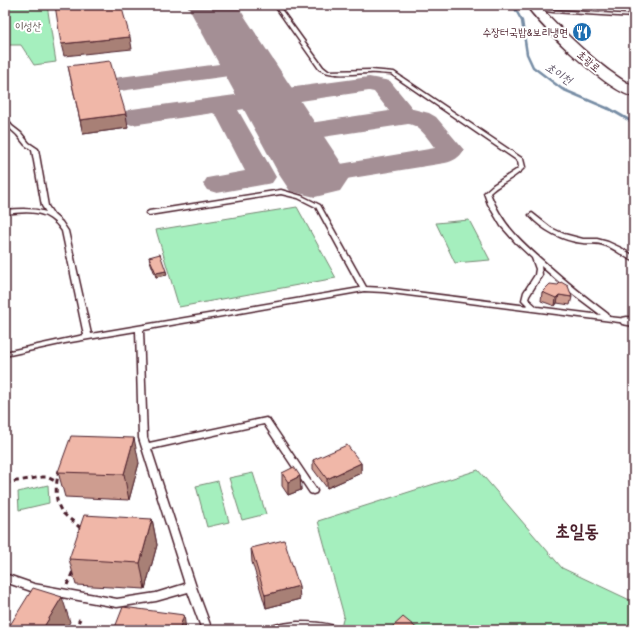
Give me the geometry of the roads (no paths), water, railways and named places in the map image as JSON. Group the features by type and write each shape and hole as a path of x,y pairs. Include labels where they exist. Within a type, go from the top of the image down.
{"street":[{"name":"초광로","path":"534,7 583,59 622,87 634,93"}],"lane":[{"path":"276,5 321,68 327,72 376,71 392,73 521,160 522,167 516,174 493,186 487,193 497,217 510,235 534,257 590,305 608,318"},
{"path":"534,7 553,11 634,16"},
{"path":"5,116 6,122 10,127 19,134 27,144 35,149 45,206 62,225 65,231 88,337"},
{"path":"149,213 281,192 297,195 308,199 318,206 364,289"},
{"path":"5,212 29,211 51,214"},
{"path":"532,215 539,224 559,235 602,242 623,251 634,259"},
{"path":"534,257 539,271 537,280 527,290 525,295 525,300 534,309"},
{"path":"5,354 88,337 364,289 608,318 630,322"},
{"path":"139,328 143,438 191,587 207,630"},
{"path":"146,447 266,421 313,491"},
{"path":"5,578 34,588 117,603 156,597 191,587"},
{"path":"275,630 287,627 308,626 333,630"}],"waterway":[{"name":"초이천","path":"513,5 522,21 527,54 533,67 562,89 609,109"},
{"name":"초이천","path":"608,108 634,123"}],"place":[{"name":"수장터국밥&보리냉면","path":"582,32"}],"district":[{"name":"초일동","path":"577,530"}],"park label":[{"name":"이성산","path":"28,26"}]}
